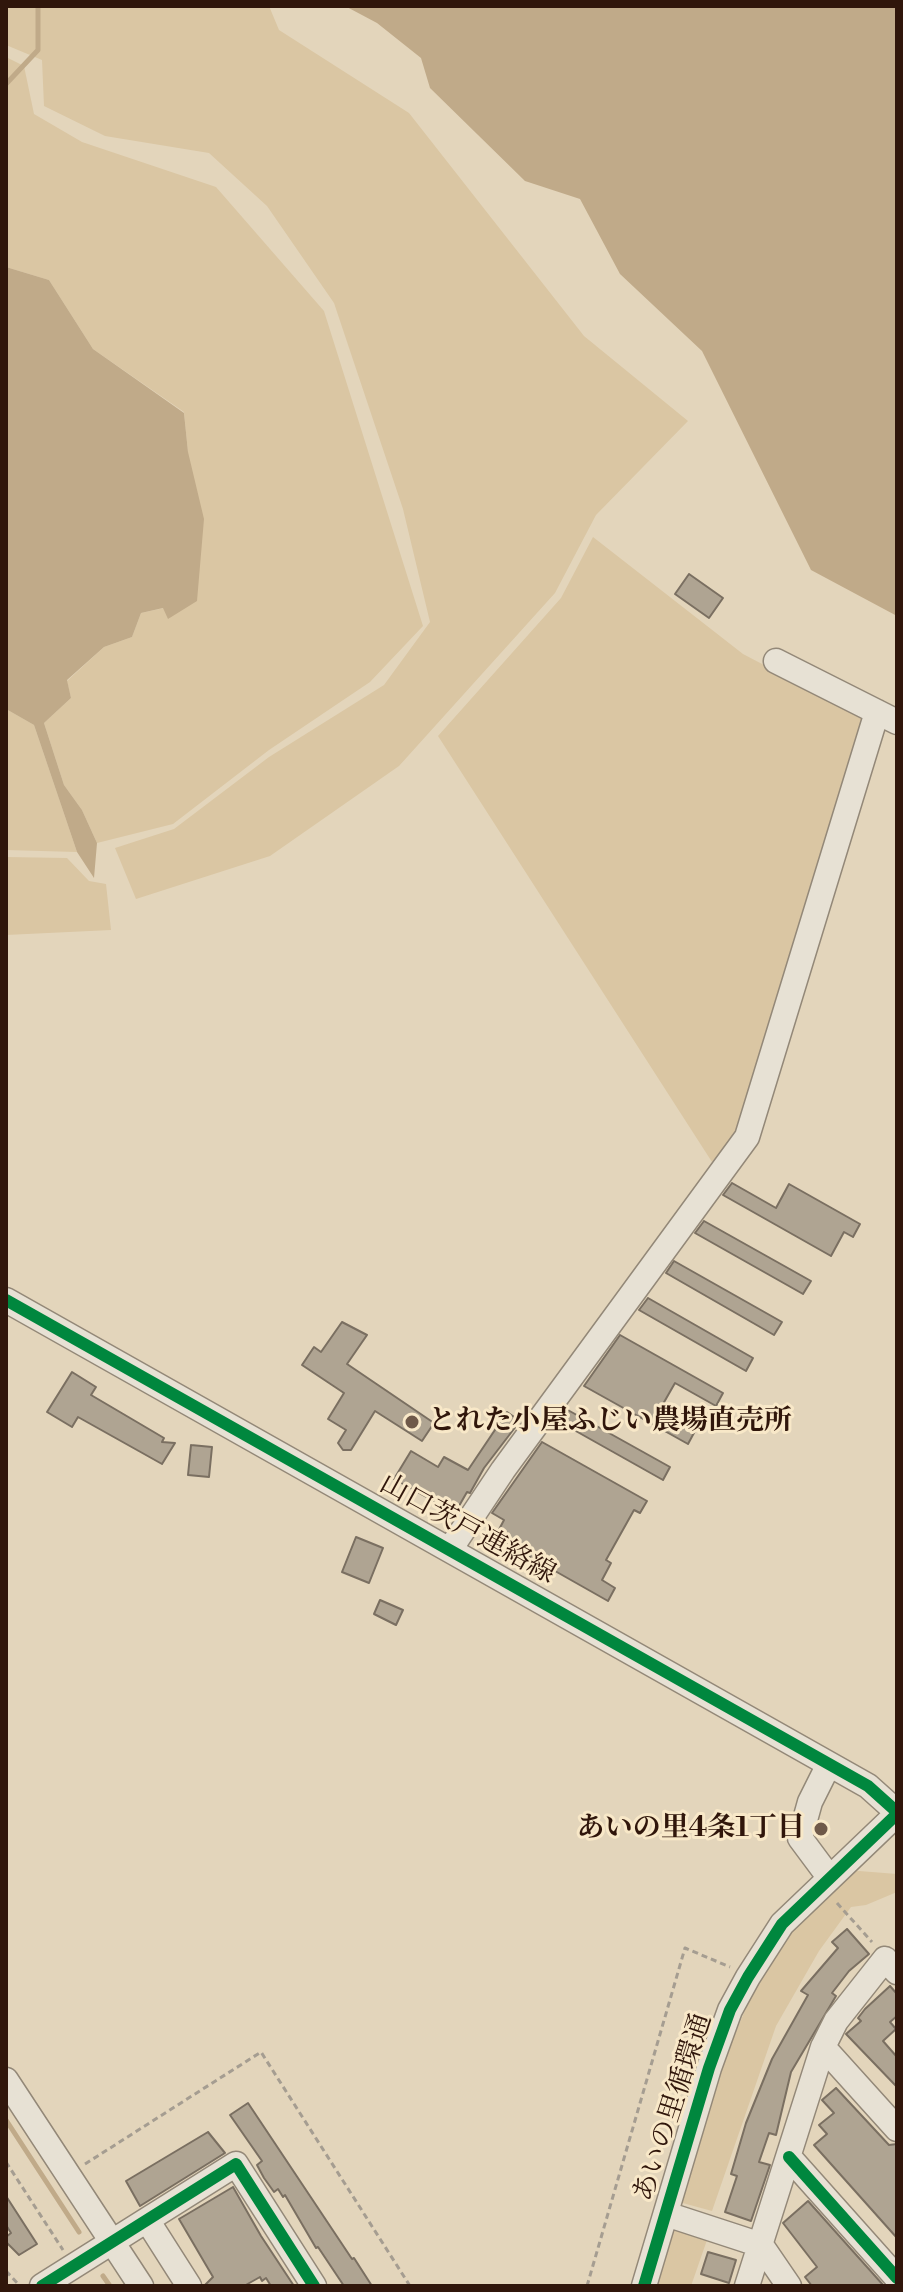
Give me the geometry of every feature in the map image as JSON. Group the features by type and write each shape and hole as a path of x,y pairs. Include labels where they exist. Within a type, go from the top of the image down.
{"street":[{"path":"451,1548 503,1470 747,1137 887,717 776,661"},
{"name":"山口茨戸連絡線","path":"6,1300 874,1789 897,1813"},
{"path":"829,1764 801,1824 800,1838 806,1851 829,1877"},
{"name":"あいの里循環通","path":"644,2286 709,2068 730,2010 782,1924 897,1813"},
{"path":"747,2286 823,2047 836,2021 885,1959 897,1972"},
{"path":"823,2047 897,2129"},
{"path":"6,2080 141,2286"},
{"path":"789,2157 897,2278"},
{"path":"42,2286 236,2164 314,2286"},
{"path":"666,2214 761,2245 789,2286"},
{"path":"147,2220 189,2286"}],"path":[{"path":"837,1903 879,1949"},
{"path":"587,2286 685,1948 748,1977"},
{"path":"79,2169 261,2052 410,2286"},
{"path":"6,2162 74,2266"},
{"path":"6,2271 20,2286"}],"shaded area":[{"path":"6,6 269,6 279,30 409,113 584,336 688,421 596,515 555,593 399,766 270,856 136,899 115,848 174,829 269,757 384,685 430,622 403,509 334,303 267,206 209,153 105,136 44,106 42,60 6,45"},
{"path":"345,6 897,6 897,616 811,570 702,351 620,274 580,199 525,181 430,88 421,58 377,23"},
{"path":"6,57 24,66 34,114 82,142 216,187 324,311 423,626 370,682 269,750 173,824 97,843 82,810 64,785 44,723 71,698 67,681 104,647 132,637 141,613 164,608 169,619 188,452 184,412 93,349 49,280 6,267"},
{"path":"6,267 49,280 93,349 184,413 188,452 204,519 197,601 168,619 163,608 141,613 132,637 104,647 67,680 71,698 44,723 64,785 82,810 97,843 94,878 77,852 34,725 6,709"},
{"path":"593,537 743,654 867,719 741,1127 712,1162 438,736 561,598"},
{"path":"6,709 34,725 77,852 6,850"},
{"path":"6,857 67,858 89,881 106,884 111,930 6,935"},
{"path":"845,1872 897,1874 897,1892 866,1905 851,1907 819,1951 776,2026 712,2211 679,2202 716,2079 752,1994 797,1922"},
{"path":"672,2230 707,2240 691,2286 655,2286"}],"building":[{"path":"689,574 723,598 709,618 675,594"},
{"path":"732,1183 776,1208 789,1184 860,1224 853,1237 844,1232 831,1256 723,1195"},
{"path":"704,1221 811,1281 803,1294 695,1233"},
{"path":"674,1261 782,1322 774,1335 666,1273"},
{"path":"648,1298 753,1358 746,1371 639,1310"},
{"path":"342,1322 367,1335 347,1364 434,1423 422,1441 375,1411 351,1450 343,1450 338,1443 346,1430 328,1419 344,1393 302,1365 314,1347 321,1352"},
{"path":"620,1335 723,1393 716,1406 675,1383 659,1411 695,1431 688,1444 584,1386"},
{"path":"72,1372 96,1387 91,1395 164,1438 162,1442 175,1443 162,1464 78,1417 72,1427 47,1412"},
{"path":"566,1409 670,1467 663,1480 558,1421"},
{"path":"507,1412 520,1421 455,1513 394,1479 411,1451 438,1467 444,1457 468,1470"},
{"path":"542,1442 647,1501 640,1513 634,1510 606,1560 611,1563 602,1580 615,1588 608,1601 495,1537 504,1520 492,1513"},
{"path":"191,1445 212,1447 209,1477 188,1475"},
{"path":"356,1537 383,1548 369,1583 342,1572"},
{"path":"380,1600 403,1610 396,1625 374,1614"},
{"path":"847,1929 869,1954 849,1971 832,1993 836,1996 791,2072 776,2135 769,2133 759,2162 770,2165 751,2221 725,2212 737,2176 731,2174 746,2123 772,2059 808,1995 801,1991 838,1948 832,1942"},
{"path":"890,1986 897,1994 897,2016 890,2022 896,2029 883,2041 897,2057 897,2087 846,2034 861,2021 858,2018 865,2009"},
{"path":"836,2088 889,2145 897,2144 897,2238 814,2145 827,2134 819,2125 834,2113 822,2100"},
{"path":"248,2103 372,2286 344,2286 316,2248 285,2195 283,2197 278,2189 274,2192 264,2178 257,2165 262,2161 230,2115"},
{"path":"208,2132 225,2153 140,2206 126,2181"},
{"path":"233,2187 294,2286 271,2286 266,2278 262,2281 260,2277 244,2286 204,2286 213,2277 179,2219"},
{"path":"6,2196 37,2244 19,2255 6,2242 6,2237 11,2233 6,2225"},
{"path":"808,2201 884,2286 812,2286 805,2277 817,2267 783,2223"},
{"path":"708,2252 736,2260 729,2283 701,2274"}],"waterway":[{"path":"6,84 38,50 38,6"},
{"path":"6,2120 79,2232"},
{"path":"103,2276 110,2286"}],"cycle path":[{"path":"6,1300 868,1786 897,1812"},
{"path":"644,2286 709,2068 730,2010 782,1924 897,1814"},
{"path":"789,2157 897,2278"},
{"path":"42,2286 236,2164 314,2286"}],"place":[{"name":"とれた小屋ふじい農場直売所","path":"412,1422"},
{"name":"あいの里4条1丁目","path":"821,1829"}]}
